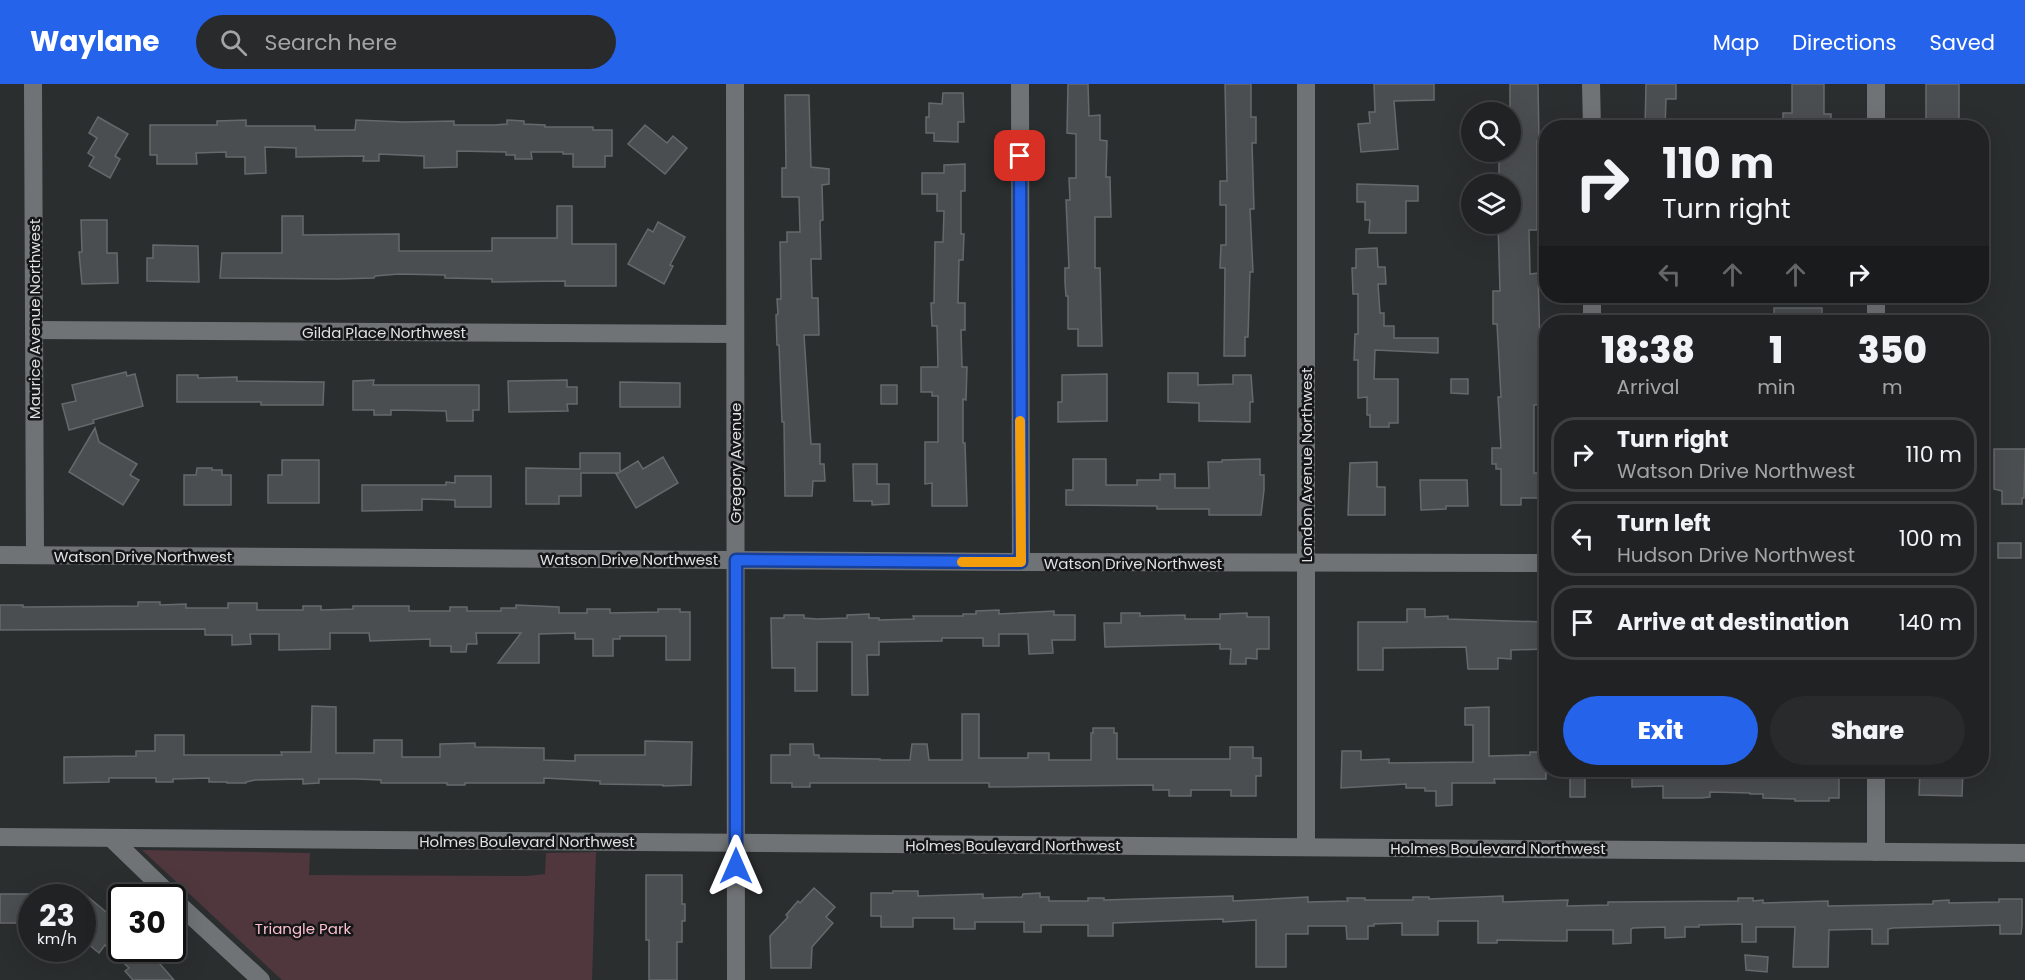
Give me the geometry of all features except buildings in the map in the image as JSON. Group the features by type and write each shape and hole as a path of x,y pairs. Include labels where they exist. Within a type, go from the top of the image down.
{"street":[{"name":"Maurice Avenue Northwest","path":"33,84 34,555"},
{"name":"Gregory Avenue","path":"735,84 736,980"},
{"path":"1020,84 1021,562"},
{"name":"London Avenue Northwest","path":"1305,84 1306,847"},
{"path":"1592,84 1592,120"},
{"path":"1876,84 1876,120"},
{"name":"Gilda Place Northwest","path":"34,330 735,334"},
{"name":"Watson Drive Northwest","path":"0,555 1306,564 1539,563"},
{"path":"1876,777 1876,852"},
{"name":"Holmes Boulevard Northwest","path":"0,837 2025,853"},
{"path":"111,838 159,884"},
{"path":"186,910 261,980"}],"green space":[{"name":"Triangle Park","path":"142,850 310,853 309,875 527,876 545,874 546,853 596,852 592,980 282,980 186,891 186,884 179,884"}],"slow traffic":[{"path":"962,562 1021,562 1020,421"}],"route":[{"path":"736,866 736,560 1021,562 1020,156"}]}
